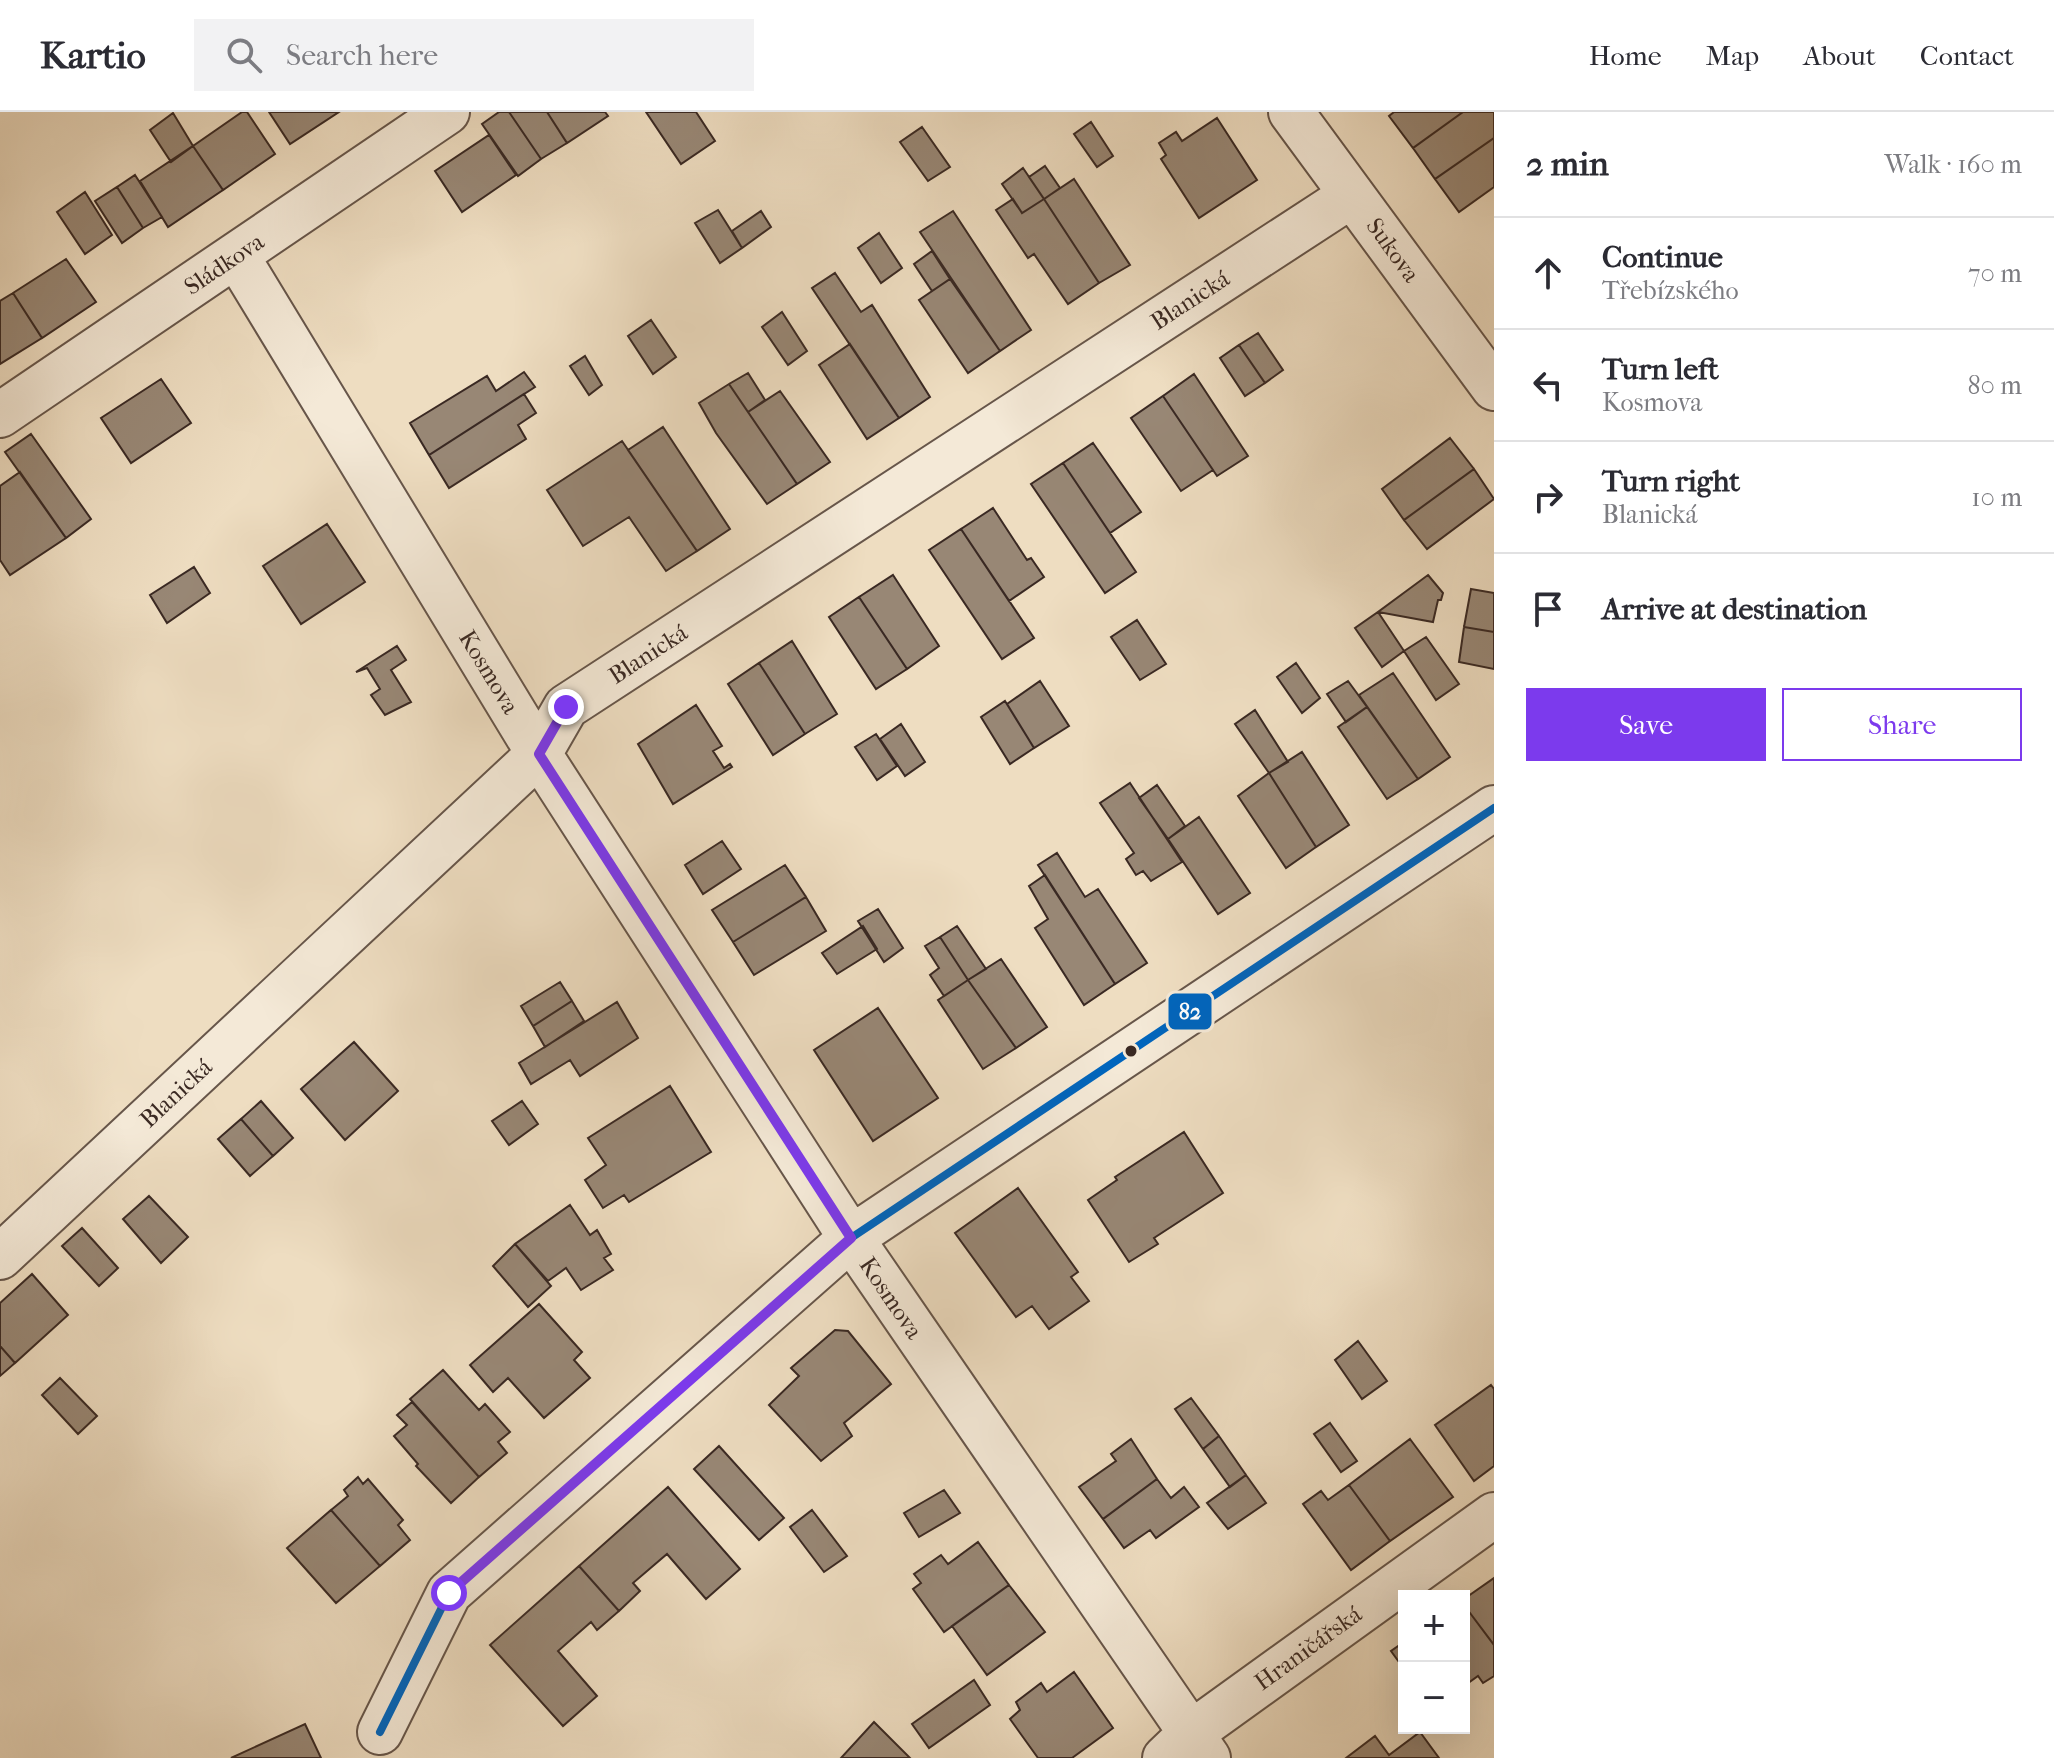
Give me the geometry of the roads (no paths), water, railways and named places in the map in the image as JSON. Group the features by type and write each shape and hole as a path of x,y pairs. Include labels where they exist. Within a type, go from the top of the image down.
{"street":[{"name":"Sládkova","path":"0,415 447,112"},
{"name":"Sukova","path":"1291,112 1494,388"},
{"name":"Blanická","path":"0,1257 539,754 566,707 1352,195"},
{"name":"Kosmova","path":"236,255 539,754 851,1238 1188,1750"},
{"path":"380,1732 449,1593 851,1238 1494,808"},
{"name":"Hraničářská","path":"1188,1750 1494,1515"}]}
